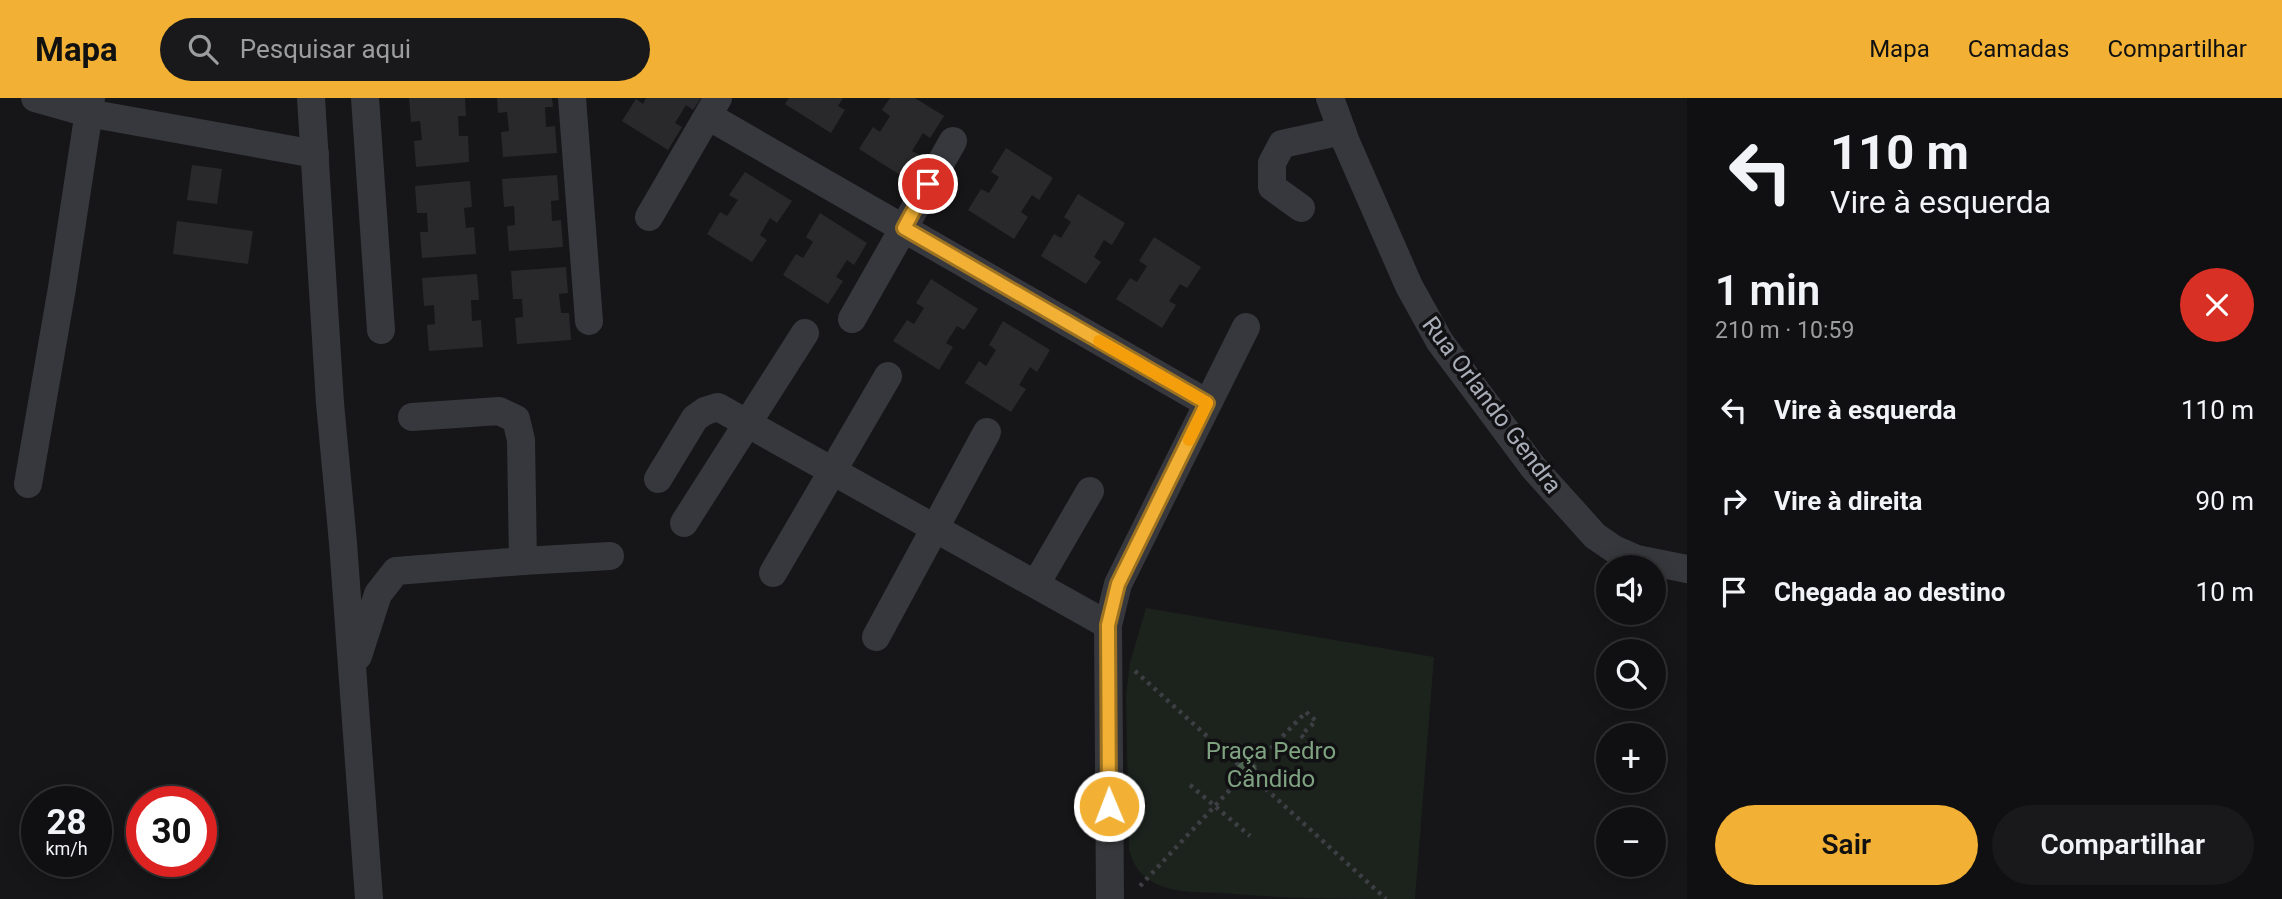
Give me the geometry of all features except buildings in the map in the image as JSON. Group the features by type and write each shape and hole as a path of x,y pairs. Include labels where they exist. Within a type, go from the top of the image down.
{"street":[{"path":"35,98 90,106 316,154"},
{"path":"311,98 330,402 369,899"},
{"path":"365,98 381,330"},
{"path":"572,98 589,321"},
{"name":"Rua Orlando Gendra","path":"1330,98 1409,286 1440,342 1533,467 1595,536 1614,549 1637,559 1687,569"},
{"path":"28,484 90,106"},
{"path":"649,217 713,107 904,228 1207,403"},
{"path":"1301,208 1272,187 1272,163 1282,144 1342,131"},
{"path":"852,319 953,141"},
{"path":"1110,899 1108,625 1118,584 1246,327"},
{"path":"684,523 805,333"},
{"path":"773,573 888,376"},
{"path":"658,479 695,418 718,407 1108,625"},
{"path":"412,417 499,411 516,419 521,440 523,561"},
{"path":"876,637 987,432"},
{"path":"1036,584 1090,491"},
{"path":"353,672 378,594 396,571 610,556"}],"path":[{"path":"1126,663 1240,766"},
{"path":"1253,767 1306,712 1316,721 1301,735 1309,743"},
{"path":"1245,763 1253,767 1253,777 1246,781 1241,778 1238,774 1240,766 1245,763"},
{"path":"1253,777 1386,899"},
{"path":"1140,886 1241,778"},
{"path":"1190,785 1250,836"}],"green space":[{"name":"Praça Pedro Cândido","path":"1146,608 1434,657 1415,899 1294,898 1185,891 1157,884 1141,873 1129,850 1126,696 1130,663"}],"slow traffic":[{"path":"1099,341 1207,403 1189,440"}],"route":[{"path":"928,184 904,228 1207,403 1118,584 1108,625 1109,806"}]}
